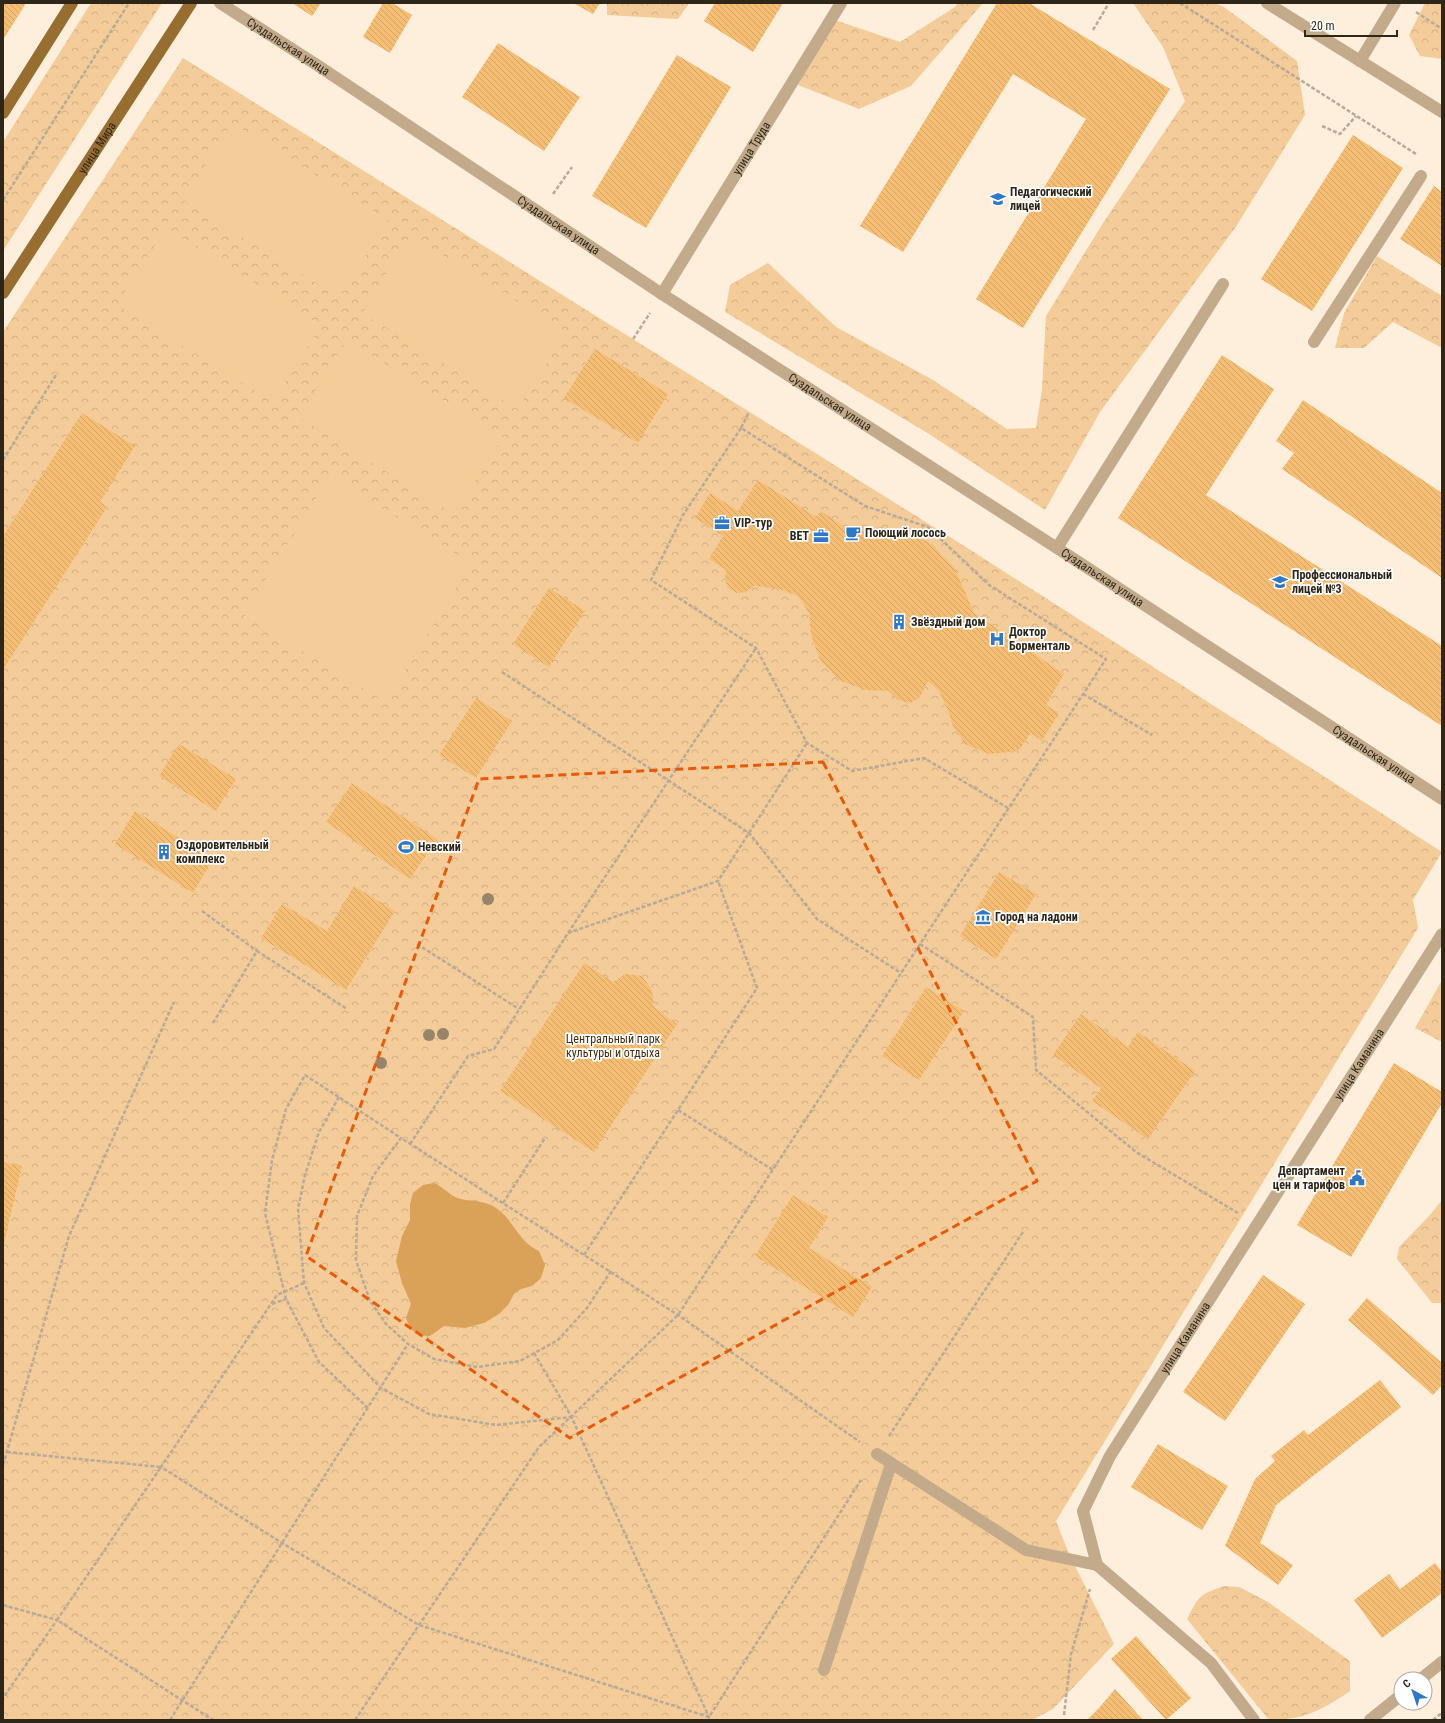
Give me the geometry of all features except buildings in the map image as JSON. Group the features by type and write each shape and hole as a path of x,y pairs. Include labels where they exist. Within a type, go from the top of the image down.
{"main road":[{"path":"3,113 72,3"},
{"name":"улица Мира","path":"3,293 192,3"}],"street":[{"name":"Суздальская улица","path":"220,3 662,294 1057,548 1442,799"},
{"name":"улица Труда","path":"662,294 841,3"},
{"path":"1267,3 1442,112"},
{"path":"1360,61 1395,3"},
{"path":"1314,342 1421,176"},
{"path":"1057,548 1223,284"},
{"name":"улица Каманина","path":"1097,1566 1083,1511 1110,1456 1256,1224 1442,934"},
{"path":"877,1454 1026,1550 1097,1566 1211,1663 1254,1720"},
{"path":"824,1670 891,1464"},
{"path":"1431,1671 1442,1662"},
{"path":"1370,1720 1393,1701"}],"path":[{"path":"3,200 129,3"},
{"path":"1093,30 1110,3"},
{"path":"1180,3 1420,157"},
{"path":"1415,12 1442,29"},
{"path":"1322,126 1340,134 1356,116"},
{"path":"540,214 572,167"},
{"path":"633,339 662,294"},
{"path":"3,460 56,375"},
{"path":"749,412 741,428 683,515 650,580 756,648 807,743 852,771 924,758 1008,808"},
{"path":"354,1720 539,1447 678,1315 1106,659 989,585 928,527 865,506 741,428"},
{"path":"410,1144 468,1056 494,1049 568,933 756,648"},
{"path":"502,672 748,833 817,919 901,973"},
{"path":"1083,694 1152,735"},
{"path":"568,933 718,881 807,743"},
{"path":"584,1255 757,988 718,881"},
{"path":"202,912 257,951 347,1009"},
{"path":"417,944 520,1009"},
{"path":"920,944 1033,1017 1036,1070 1136,1152 1256,1224"},
{"path":"213,1023 257,951"},
{"path":"3,1465 69,1236 174,1002"},
{"path":"368,1408 319,1362 286,1299 265,1213 272,1160 286,1109 305,1075 410,1144 678,1315 877,1454"},
{"path":"339,1097 319,1132 305,1175 298,1209 304,1283 324,1328 381,1388 428,1414 496,1425 571,1416"},
{"path":"678,1110 773,1170"},
{"path":"401,1138 373,1176 357,1216 356,1260 370,1301 386,1324 408,1344 434,1359 477,1367 520,1361 558,1340 588,1308 611,1271"},
{"path":"503,1202 545,1138"},
{"path":"706,1720 877,1454 1023,1232"},
{"path":"3,1698 272,1305 277,1295 304,1283"},
{"path":"272,1305 286,1299"},
{"path":"170,1720 408,1344"},
{"path":"534,1353 571,1416 709,1717"},
{"path":"7,1452 161,1467 282,1543 419,1625 709,1717"},
{"path":"1064,1715 1071,1654 1097,1566"},
{"path":"3,1606 57,1620 213,1720"},
{"path":"1433,1720 1442,1713"}],"highlighted area":[{"path":"823,762 1037,1181 570,1438 306,1256 479,779"}],"green space":[{"path":"91,3 162,3 3,251 3,142"},
{"path":"607,3 689,3 678,19 607,15"},
{"path":"958,3 983,3 911,86 859,109 798,85 832,19 900,42 955,7"},
{"path":"1133,3 1215,3 1224,7 1297,61 1305,115 1237,225 1100,412 1045,510 929,434 725,312 730,285 768,263 836,327 933,380 1007,429 1036,428 1042,389 1046,316 1103,223 1185,101 1163,47"},
{"path":"1425,3 1442,3 1442,59 1420,56 1409,35"},
{"name":"Центральный парк культуры и отдыха","path":"183,58 969,549 1442,852 1413,900 1418,928 1056,1521 1069,1554 1114,1644 1053,1709 1032,1720 3,1720 3,332"},
{"path":"232,123 388,220 339,297 184,201"},
{"path":"166,228 321,325 273,402 117,305"},
{"path":"411,235 566,332 518,409 362,313"},
{"path":"1377,256 1442,296 1442,348 1393,322 1364,348 1335,348 1344,313"},
{"path":"347,340 503,437 454,514 299,417"},
{"path":"330,476 471,563 386,702 244,615"},
{"path":"1442,980 1442,1042 1415,1028"},
{"path":"1442,1200 1442,1303 1432,1303 1397,1259 1399,1247 1430,1215"},
{"path":"1224,1586 1239,1587 1268,1602 1350,1661 1350,1691 1330,1704 1312,1713 1281,1720 1269,1720 1187,1619 1200,1597"}],"shaded area":[{"path":"434,1183 455,1197 482,1202 499,1210 509,1220 522,1238 539,1251 545,1265 541,1278 532,1286 521,1289 514,1294 508,1305 499,1314 484,1323 465,1328 444,1326 430,1336 417,1334 412,1330 408,1323 406,1318 411,1304 402,1283 396,1261 402,1236 410,1220 410,1204 413,1193 423,1185"}],"place":[{"name":"Педагогический лицей","path":"998,199"},
{"name":"VIP-тур","path":"722,523"},
{"name":"Поющий лосось","path":"853,533"},
{"name":"BET","path":"821,536"},
{"name":"Профессиональный лицей №3","path":"1280,582"},
{"name":"Звёздный дом","path":"899,622"},
{"name":"Доктор Борменталь","path":"997,639"},
{"name":"Невский","path":"406,847"},
{"name":"Оздоровительный комплекс","path":"164,852"},
{"name":"Город на ладони","path":"983,917"},
{"name":"Департамент цен и тарифов","path":"1357,1178"}]}
